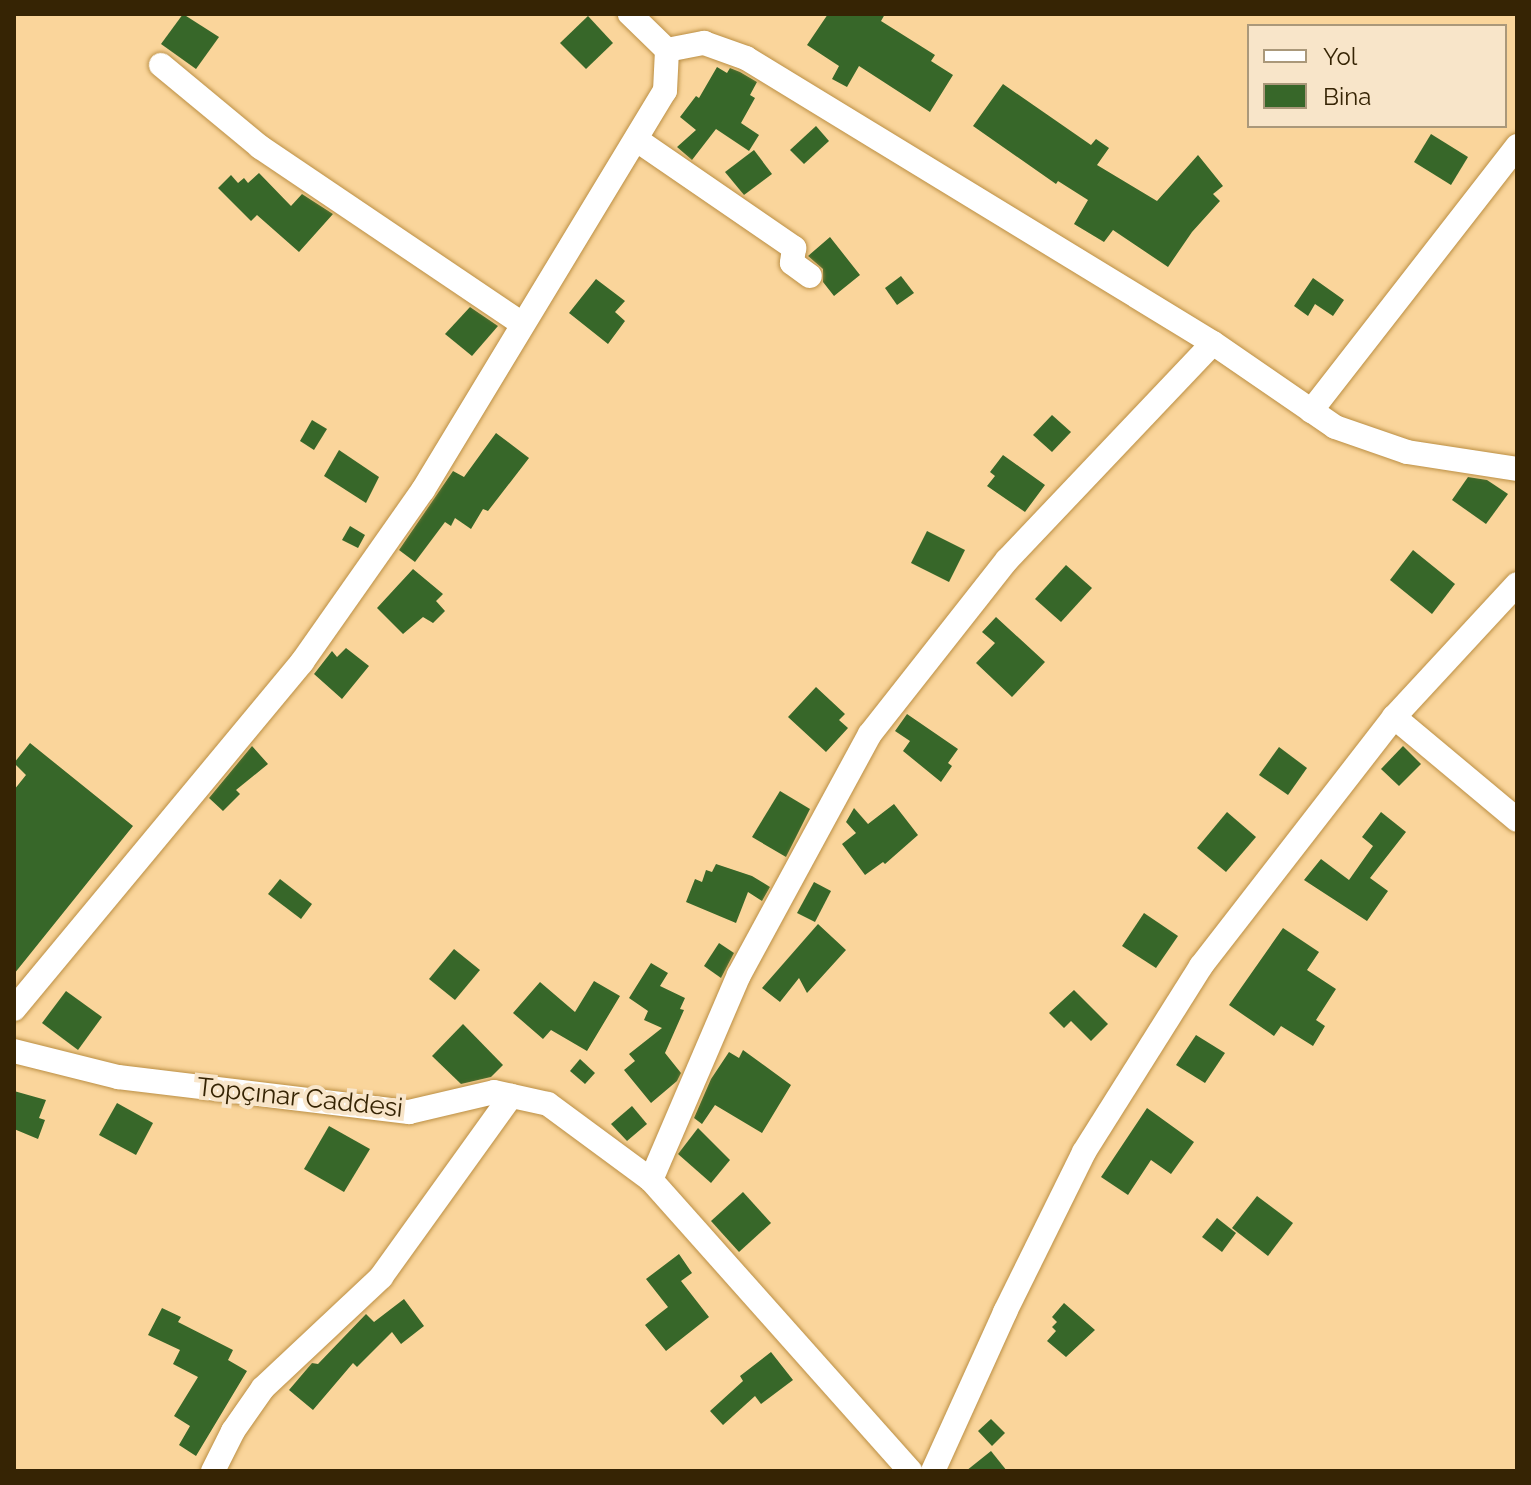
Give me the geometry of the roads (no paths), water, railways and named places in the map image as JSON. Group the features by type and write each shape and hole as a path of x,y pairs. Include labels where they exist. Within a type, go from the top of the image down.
{"street":[{"path":"14,1009 302,662 423,490 521,323 665,91 667,50 630,14"},
{"path":"667,50 704,43 746,58 1213,343 1335,427 1407,452 1517,469"},
{"path":"161,65 260,147 521,323"},
{"path":"637,140 794,248 792,263 810,276"},
{"path":"1311,411 1517,146"},
{"path":"651,1180 739,975 870,734 1007,560 1213,343"},
{"path":"933,1471 1005,1312 1084,1152 1201,966 1394,717 1517,584"},
{"path":"1394,717 1517,820"},
{"name":"Topçınar Caddesi","path":"14,1051 118,1077 409,1112 494,1092 548,1104 651,1180 910,1471"},
{"path":"213,1471 233,1431 263,1388 381,1277 511,1096"}]}
